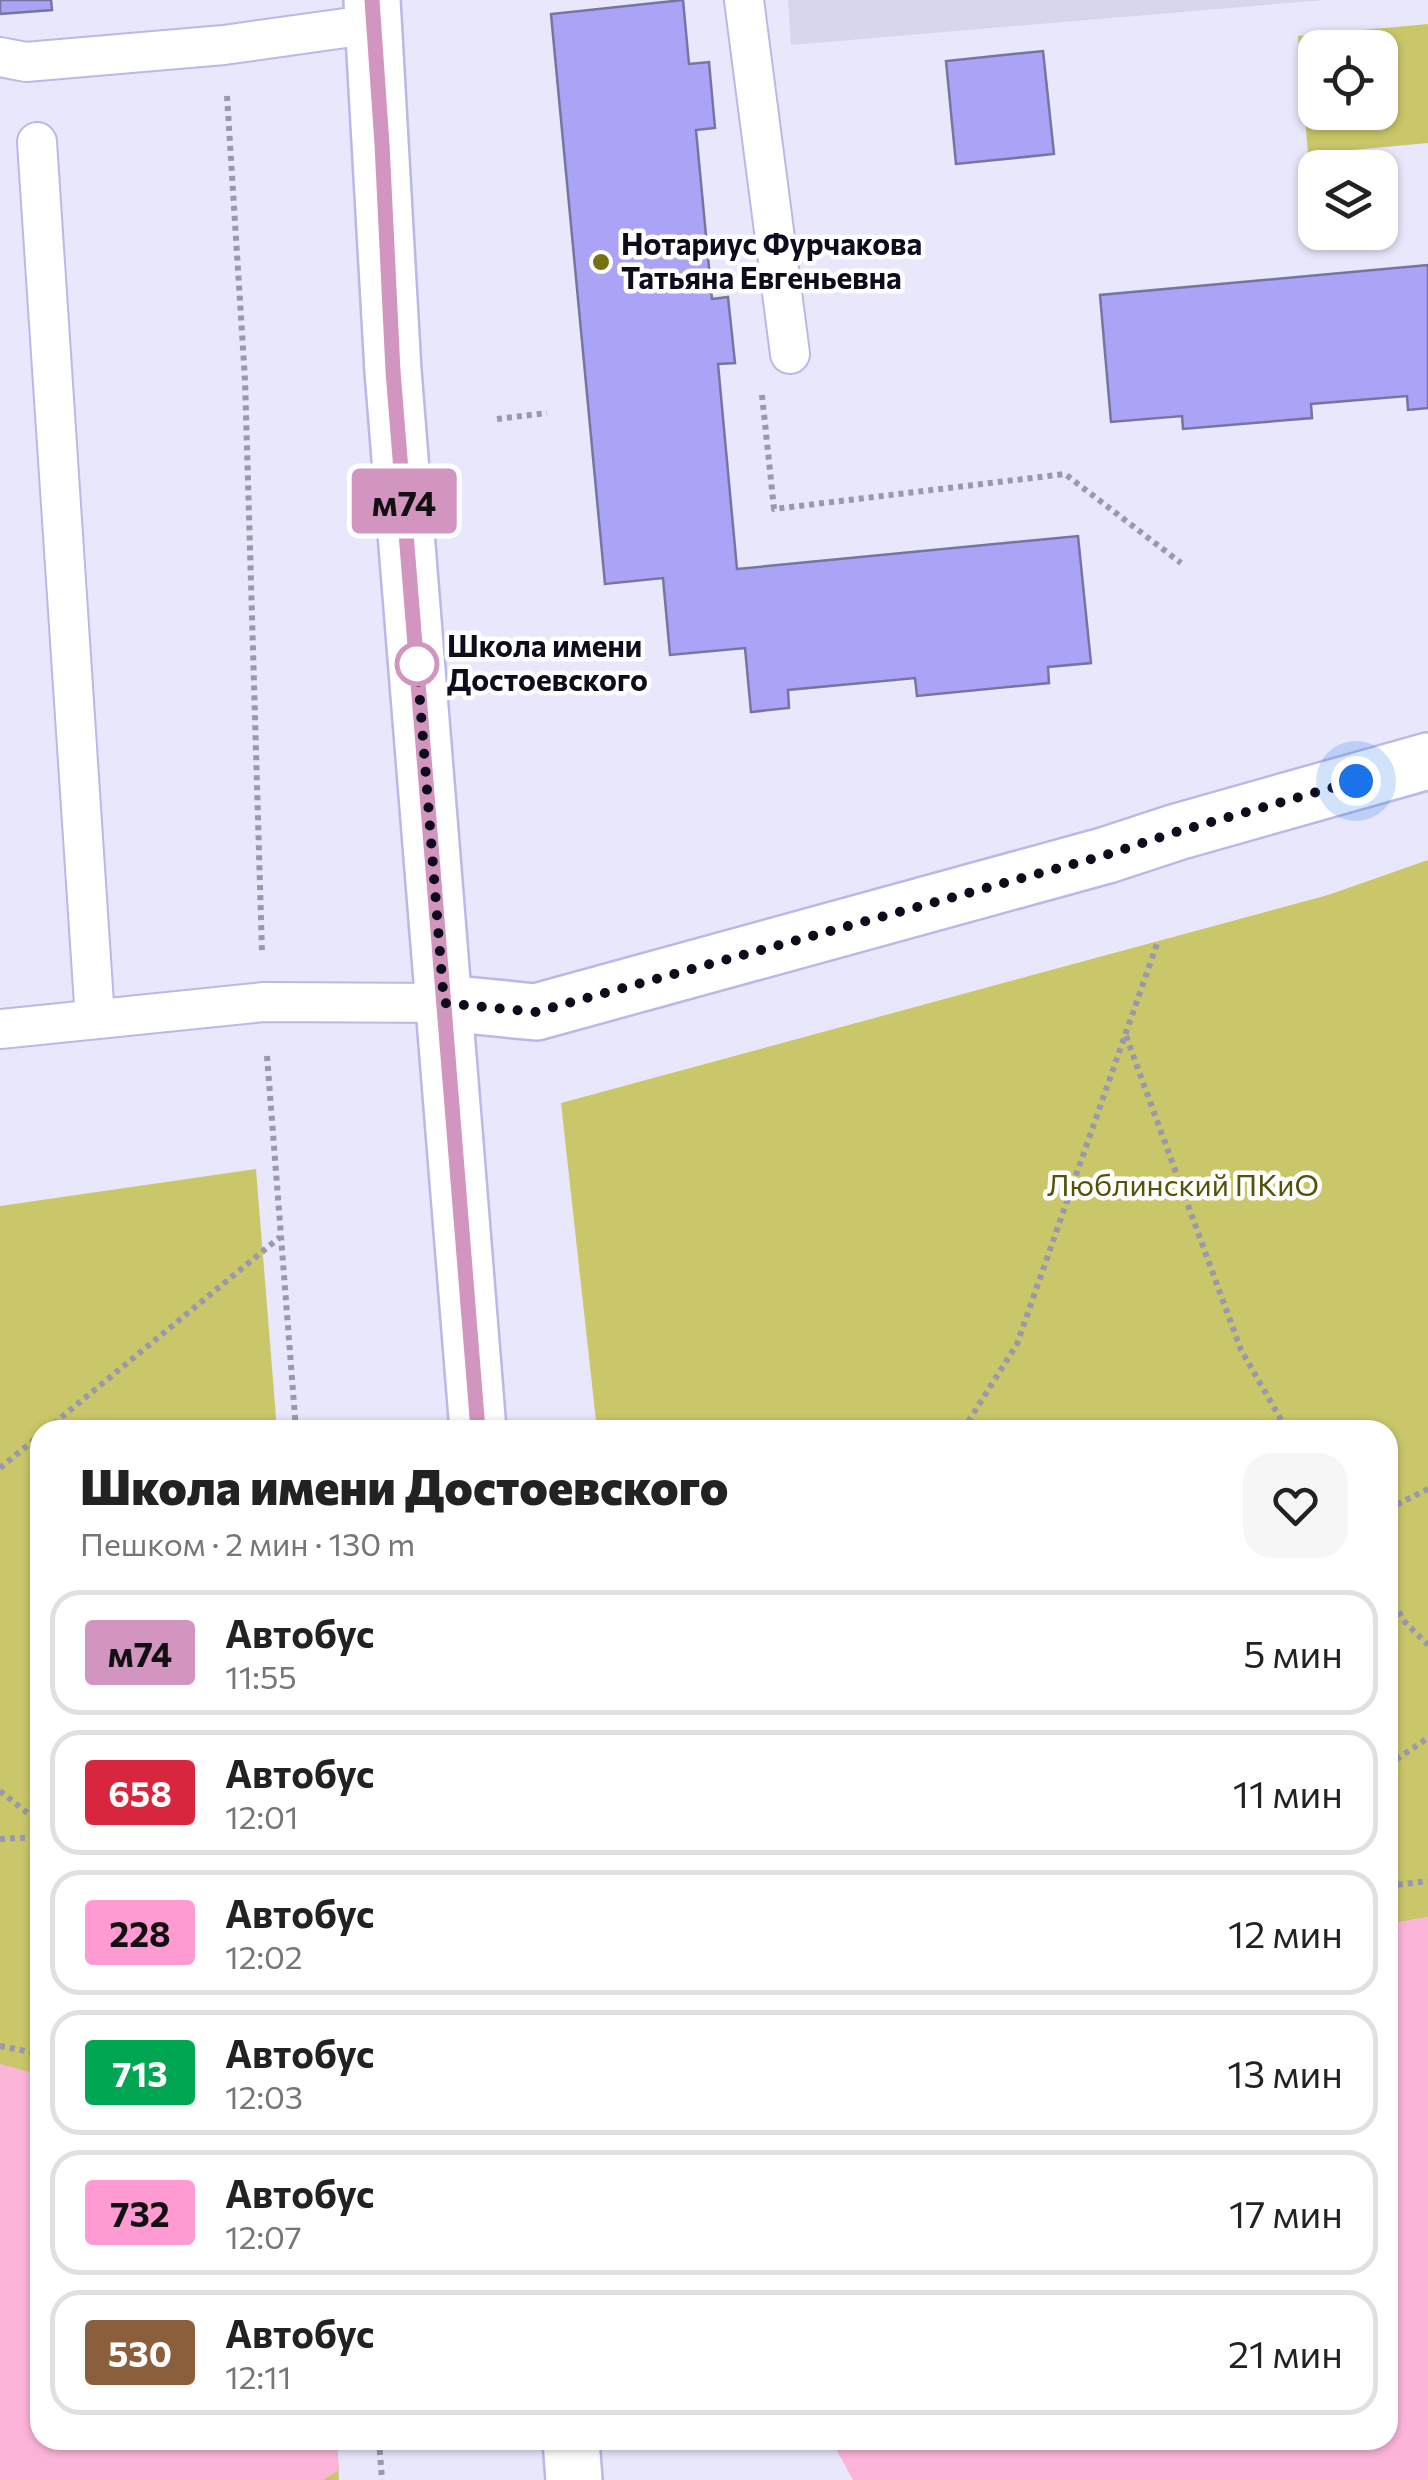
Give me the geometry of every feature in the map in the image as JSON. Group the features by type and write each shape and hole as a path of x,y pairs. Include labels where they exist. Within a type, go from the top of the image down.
{"main road":[{"path":"373,12 393,371 477,1420"},
{"path":"444,1003 536,1012 1106,855 1428,760"},
{"path":"571,2450 574,2480"}],"lane":[{"path":"744,0 790,354"},
{"path":"0,57 26,62 224,45 373,12"},
{"path":"37,142 95,1019"},
{"path":"0,1029 264,1002 444,1003"}],"path":[{"path":"224,45 245,380 262,952"},
{"path":"761,392 774,509 1064,474 1181,563"},
{"path":"496,419 547,414"},
{"path":"969,1420 1017,1344 1158,941"},
{"path":"1126,1035 1240,1350 1281,1420"},
{"path":"267,1054 295,1420"},
{"path":"58,1420 280,1238"},
{"path":"0,1468 30,1443"},
{"path":"1398,1504 1428,1489"},
{"path":"1398,1611 1428,1645"},
{"path":"1398,1758 1428,1738"},
{"path":"0,1791 30,1816"},
{"path":"0,1838 30,1837"},
{"path":"1398,1885 1428,1881"},
{"path":"0,2046 30,2052"},
{"path":"380,2450 382,2480"}],"shaded area":[{"path":"788,0 1324,0 791,45"},
{"path":"1428,1917 1428,2480 853,2480 836,2450 1398,2450 1398,1922"},
{"path":"0,2064 30,2072 30,2450 338,2450 339,2470 323,2480 0,2480"}],"green space":[{"path":"1428,24 1428,143 1308,150 1306,130 1398,130 1398,30 1363,30"},
{"name":"Люблинский ПКиО","path":"1428,860 1428,1917 1398,1922 1398,1420 596,1420 561,1103 1328,895"},
{"path":"256,1169 276,1420 30,1420 30,2450 338,2450 339,2480 0,2480 0,1206"}],"building":[{"path":"0,0 51,0 52,10 0,14"},
{"path":"683,0 689,64 709,62 715,128 696,130 712,299 728,297 735,363 718,364 737,569 1078,536 1091,663 1048,667 1049,683 917,696 915,678 788,690 789,708 751,712 745,648 670,655 663,578 605,584 551,14"},
{"path":"1043,51 1054,154 956,164 946,61"},
{"path":"1428,265 1428,408 1408,410 1407,396 1311,404 1312,418 1183,429 1182,416 1111,422 1100,295"}],"bus line":[{"name":"м74","path":"372,0 393,371 477,1420"}],"place":[{"name":"Нотариус Фурчакова Татьяна Евгеньевна","path":"601,262"},
{"name":"Школа имени Достоевского","path":"417,664"}],"route":[{"path":"417,664 444,1003 536,1012 1106,855 1356,781"}]}
